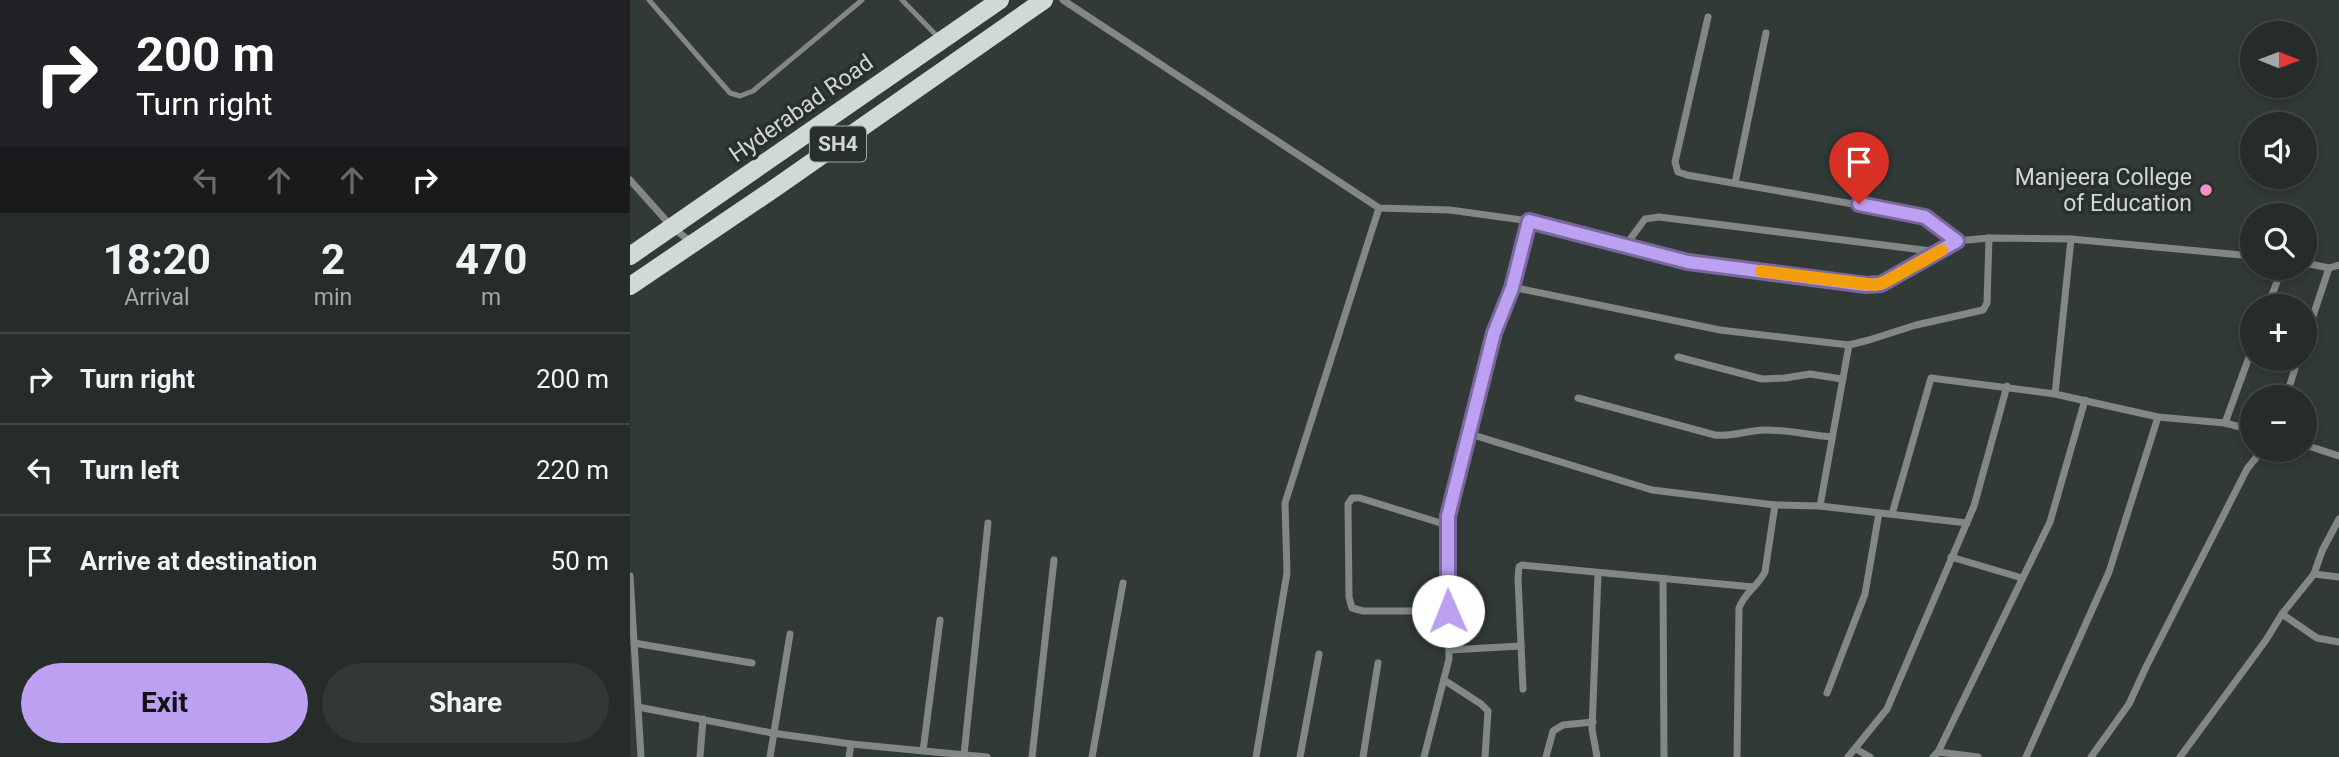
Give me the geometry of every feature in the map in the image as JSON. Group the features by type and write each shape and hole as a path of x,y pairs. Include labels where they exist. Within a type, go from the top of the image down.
{"main road":[{"name":"Hyderabad Road","path":"630,256 1000,0"},
{"name":"SH4","path":"630,286 1044,0"}],"street":[{"path":"1063,0 1379,208 1450,210 1529,221 1688,262 1866,285 1881,284 1957,241 1989,237 2071,239 2240,255"},
{"path":"1708,17 1675,168 1683,174 1916,215 1931,221 1957,241"},
{"path":"1735,183 1766,33"},
{"path":"630,180 672,227 692,244"},
{"path":"1256,757 1287,573 1285,503 1379,208"},
{"path":"1625,246 1645,219 1659,217 1939,252"},
{"path":"1424,757 1449,650 1447,525 1494,333 1512,288 1529,221"},
{"path":"1512,288 1720,330 1849,345 1916,325 1983,310 1988,299 1989,237"},
{"path":"2055,394 2071,239"},
{"path":"2317,266 2329,268 2339,265"},
{"path":"2317,304 2329,268"},
{"path":"1819,506 1849,345"},
{"path":"1678,357 1762,379 1810,374 1843,379"},
{"path":"2225,423 2244,371"},
{"path":"1892,514 1931,378 2007,386 2158,417 2240,427"},
{"path":"1848,757 1887,709 1974,506 2007,386"},
{"path":"1578,398 1715,435 1777,430 1832,438"},
{"path":"1978,757 1936,754 2050,522 2085,401"},
{"path":"2026,757 2109,572 2158,417"},
{"path":"1470,434 1652,490 1966,523"},
{"path":"2317,449 2339,456"},
{"path":"2091,757 2129,704 2253,462"},
{"path":"1447,525 1360,498 1352,498 1348,504 1349,597 1352,608 1363,611 1448,611"},
{"path":"1737,757 1738,616 1741,601 1765,572 1775,505"},
{"path":"1828,692 1867,584 1879,513"},
{"path":"2180,757 2282,614 2314,574 2322,551 2339,519"},
{"path":"964,755 988,523"},
{"path":"1951,557 2022,578"},
{"path":"1032,757 1054,560"},
{"path":"1523,689 1519,567 1527,565 1753,587"},
{"path":"1597,757 1593,722 1598,573"},
{"path":"2314,574 2339,577"},
{"path":"630,576 641,757"},
{"path":"1663,579 1664,757"},
{"path":"1092,757 1123,583"},
{"path":"2282,614 2317,638 2339,642"},
{"path":"923,751 940,620"},
{"path":"770,757 790,634"},
{"path":"634,643 752,663"},
{"path":"1449,650 1521,646"},
{"path":"1300,757 1319,654"},
{"path":"1363,757 1378,663"},
{"path":"1444,680 1488,711 1485,757"},
{"path":"638,706 772,733 914,754 923,751 987,757"},
{"path":"700,757 704,719"},
{"path":"1546,757 1553,731 1563,726 1593,722"},
{"path":"849,757 851,744"},
{"path":"1856,749 1870,757"}],"lane":[{"path":"649,0 730,93 740,96 753,91 862,0"},
{"path":"902,0 941,40"}],"slow traffic":[{"path":"1761,271 1875,285 1942,250"}],"place":[{"name":"Manjeera College of Education","path":"2206,190"}],"route":[{"path":"1448,611 1448,516 1494,333 1512,288 1529,221 1688,262 1866,285 1881,284 1957,241 1925,217 1859,204"}]}
